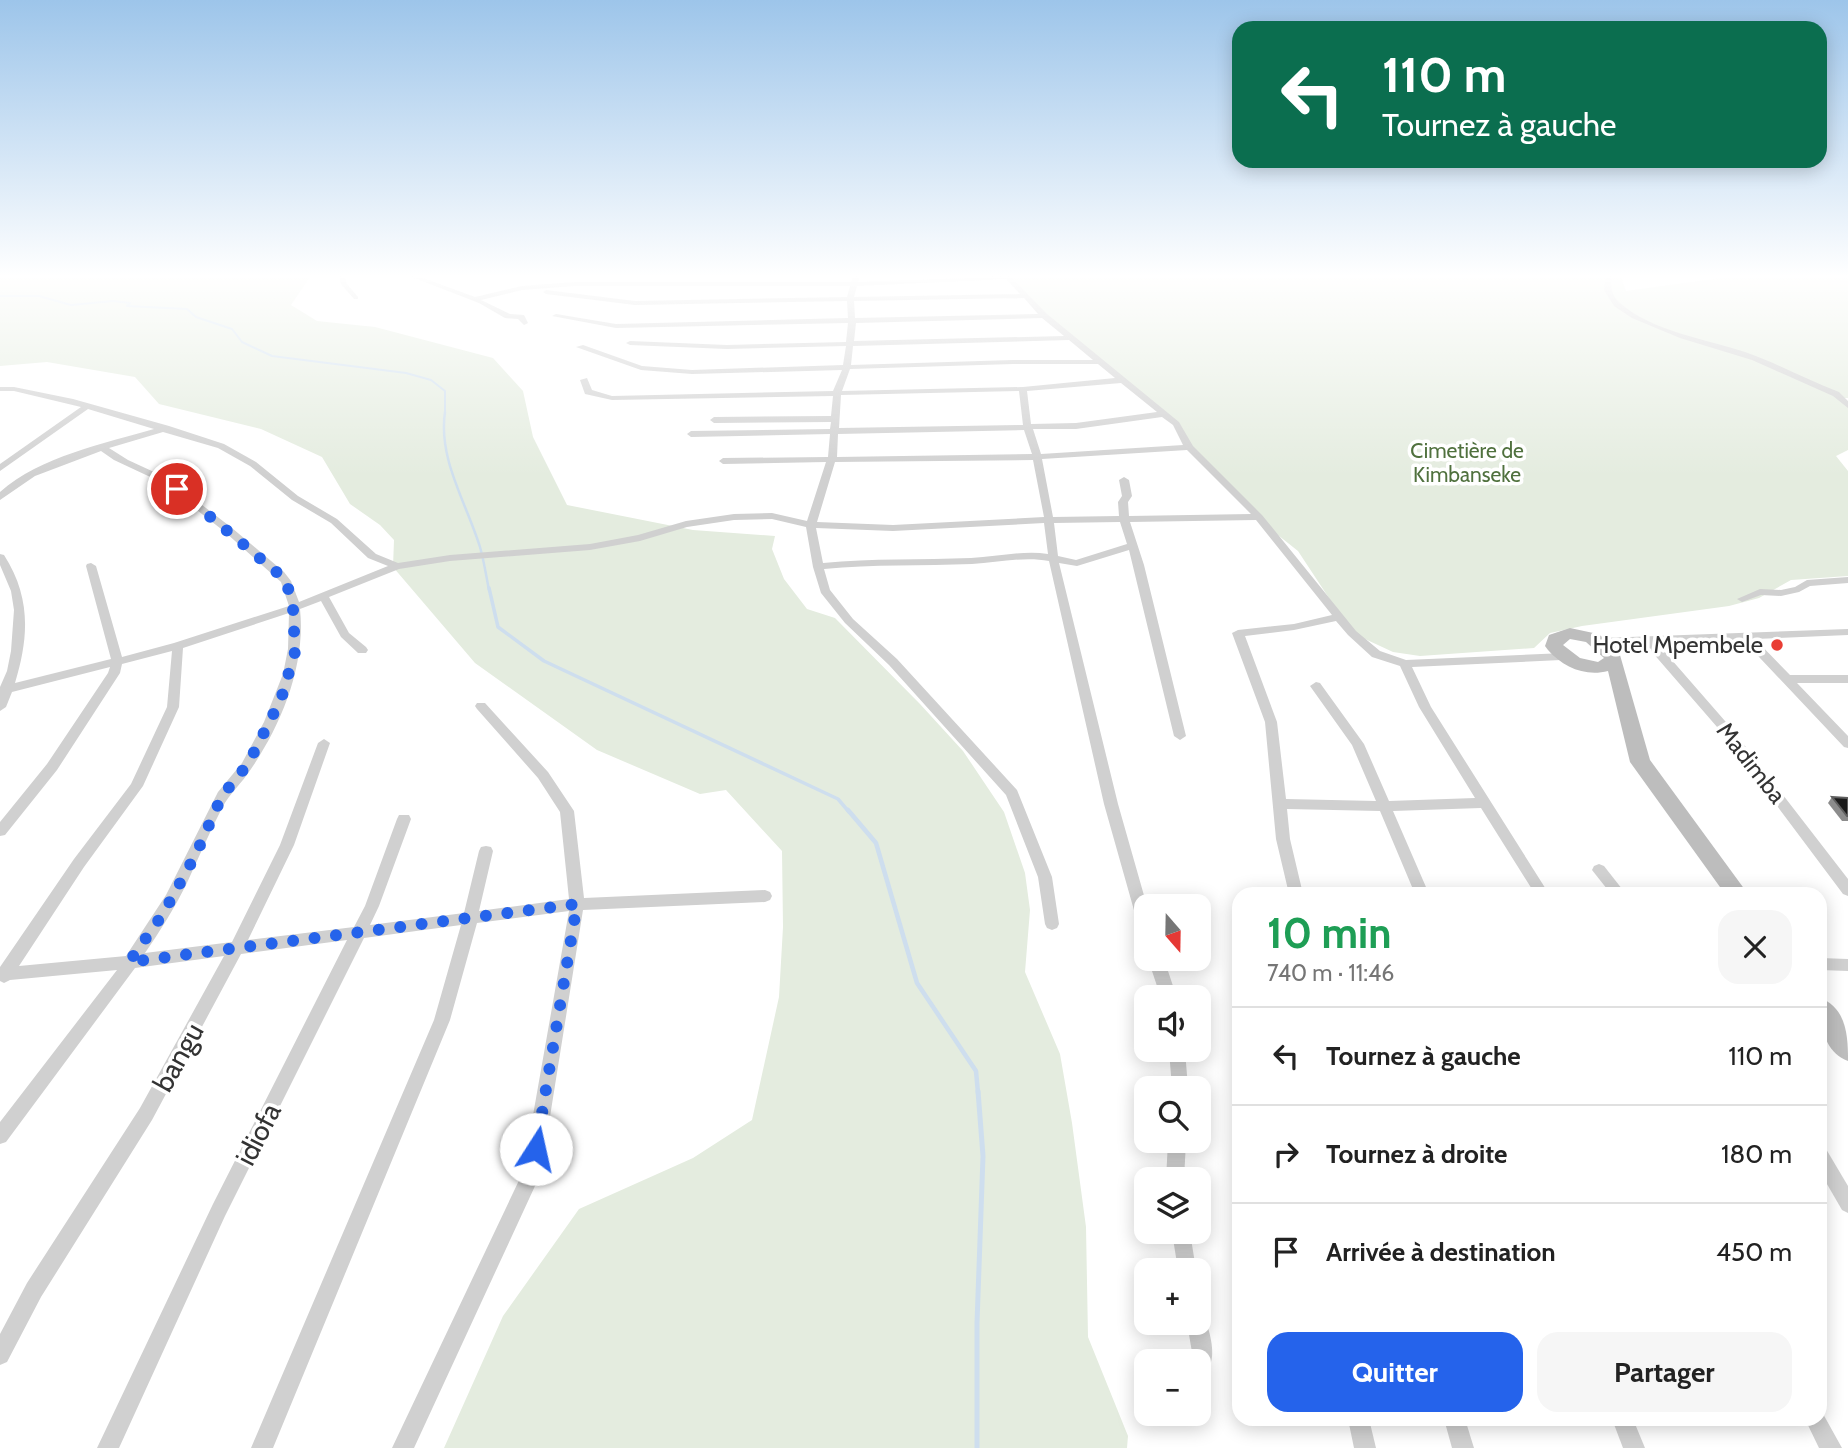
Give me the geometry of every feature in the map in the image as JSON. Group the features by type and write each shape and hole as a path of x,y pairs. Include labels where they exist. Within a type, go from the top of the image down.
{"street":[{"path":"849,342 847,367 837,392 832,459 811,525 825,591 849,621 893,662 1012,793 1045,877 1052,924"},
{"path":"630,344 727,347 958,342"},
{"path":"1076,342 1176,424 1189,447 1259,517 1338,617 1376,654 1405,664 1562,656 1588,667 1622,687"},
{"path":"1697,342 1745,355 1841,398 1848,406"},
{"path":"580,346 641,368 668,371 1100,362"},
{"path":"584,380 588,392 612,398 1023,389 1124,380"},
{"path":"0,389 24,390 87,406 221,446 253,464 295,498 334,521 372,556 397,566"},
{"path":"1023,389 1027,427 1037,457 1049,520 1052,558 1111,804 1136,894"},
{"path":"0,468 13,456 87,406"},
{"path":"714,420 834,425 1027,427 1095,424 1164,414"},
{"path":"691,434 834,425"},
{"path":"0,497 6,490 52,466 167,428"},
{"path":"723,461 1037,457 1189,447"},
{"path":"0,1136 163,914 196,854 222,796 248,764 281,699 295,652 293,608 286,580 201,507 166,481 141,467 117,460 103,448"},
{"path":"0,453 13,456"},
{"path":"1124,480 1127,496 1123,502 1124,519 1133,545 1180,736"},
{"path":"4,690 178,646 293,608 397,566 450,558 590,547 640,538 686,524 734,517 772,516 811,525 893,528 1049,520 1259,517"},
{"path":"818,567 853,563 974,561 1035,555 1077,563 1133,545"},
{"path":"0,557 8,567 19,596 17,648 0,707"},
{"path":"0,831 80,727 114,673 117,661 91,566"},
{"path":"1742,599 1760,592 1781,593 1799,589 1807,583 1848,579"},
{"path":"323,594 345,635 362,650"},
{"path":"1294,887 1283,839 1271,722 1238,633 1244,629 1294,627 1338,617"},
{"path":"1562,656 1554,646 1555,639 1562,634 1583,635 1602,642 1848,632"},
{"path":"1747,637 1848,744"},
{"name":"Madimba","path":"1648,639 1728,732 1848,890"},
{"path":"1602,642 1612,652 1640,762 1732,887"},
{"path":"2,976 79,863 136,786 173,707 178,646"},
{"path":"1588,667 1608,665 1613,660"},
{"path":"1405,664 1425,707 1538,887"},
{"path":"1786,679 1848,679"},
{"path":"1316,686 1358,744 1419,887"},
{"path":"402,1448 532,1173 577,904 567,811 542,775 481,706"},
{"name":"bangu","path":"0,1355 34,1290 146,1114 237,947 287,845 324,743"},
{"path":"1280,804 1386,806 1485,803"},
{"name":"idiofa","path":"108,1448 219,1210 372,906 404,819"},
{"path":"262,1448 442,1020 471,917 486,851"},
{"path":"1600,870 1613,887"},
{"path":"2,976 577,904 765,896"},
{"path":"1827,964 1848,965"},
{"path":"1827,1019 1848,1049"},
{"path":"1827,1168 1848,1205"},
{"path":"1360,1426 1365,1448"},
{"path":"1456,1426 1463,1448"},
{"path":"1625,1426 1634,1448"},
{"path":"1819,1426 1830,1448"}],"green space":[{"path":"0,342 430,342 493,358 523,391 533,437 567,505 693,530 775,536 772,549 784,579 807,609 835,618 920,704 963,751 1004,812 1025,873 1030,910 1025,972 1060,1054 1072,1123 1086,1227 1088,1337 1128,1436 1127,1448 444,1448 503,1316 579,1209 693,1158 752,1120 779,997 783,927 782,851 726,790 700,794 597,750 475,663 393,567 394,540 380,525 350,504 322,457 261,429 159,404 135,377 47,362 0,366"},
{"name":"Cimetière de Kimbanseke","path":"1075,342 1848,342 1848,398 1842,398 1848,405 1848,450 1836,456 1848,471 1848,576 1791,580 1759,598 1729,606 1582,626 1550,633 1534,648 1420,656 1393,652 1352,633 1298,551 1264,524 1189,447 1176,424"}],"building":[{"path":"1832,797 1848,798 1848,816 1847,816"}],"waterway":[{"path":"242,342 272,356 406,373 431,380 445,391 445,412"},
{"path":"445,412 444,429 449,464 480,547 489,590"},
{"path":"489,588 498,627 544,661 838,799 849,812"},
{"path":"848,810 876,843 917,983 976,1071 978,1093"},
{"path":"977,1448 977,1323 983,1156 978,1091"}],"place":[{"name":"Hotel Mpembele","path":"1777,645"}],"route":[{"path":"177,489 286,580 293,608 295,652 281,699 248,764 222,796 196,854 163,914 129,962 577,904 536,1149"}]}
